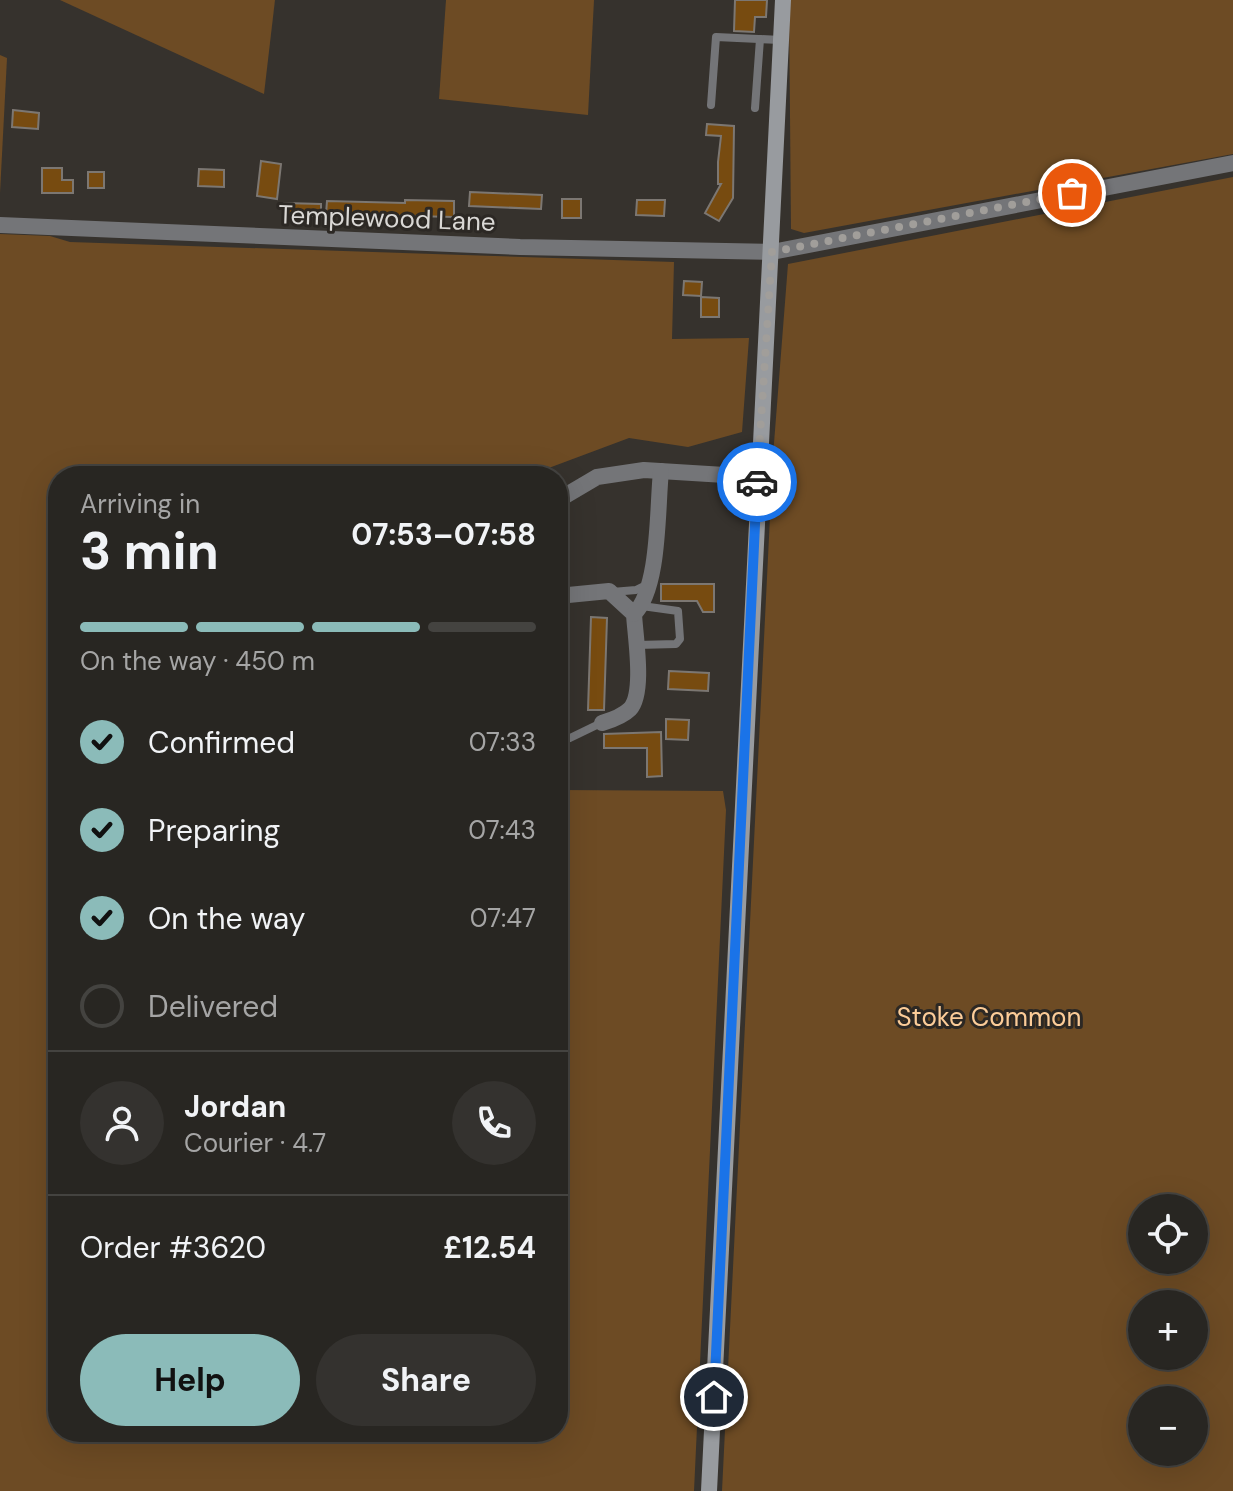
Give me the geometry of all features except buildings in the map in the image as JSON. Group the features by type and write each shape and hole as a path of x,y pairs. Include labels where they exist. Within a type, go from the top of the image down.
{"main road":[{"path":"709,1491 783,0"}],"street":[{"name":"Templewood Lane","path":"0,225 520,247 772,252 1233,163"},
{"path":"568,494 597,477 661,471 757,477"},
{"path":"602,723 623,714 634,703 638,610 649,584 661,471"},
{"path":"568,595 612,592 638,610"}],"lane":[{"path":"711,105 716,37 781,40"},
{"path":"755,108 760,39"},
{"path":"612,592 636,590 649,584"},
{"path":"636,645 676,644 680,639 678,611 638,610"},
{"path":"570,738 602,723"}],"green space":[{"path":"60,0 275,0 264,94"},
{"path":"446,0 594,0 588,115 439,99"},
{"path":"789,0 1233,0 1233,154 804,233 791,229"},
{"path":"0,55 7,58 0,193"},
{"name":"Stoke Common","path":"1233,177 1233,1491 722,1491 773,456 788,264"},
{"path":"0,234 50,236 70,242 674,262 672,339 749,338 742,432 688,447 629,438 554,466 48,466 48,1442 568,1442 568,790 723,791 726,810 694,1491 0,1491"}],"way so far":[{"path":"757,482 772,252 1072,193"}],"route":[{"path":"714,1397 757,482"}]}
